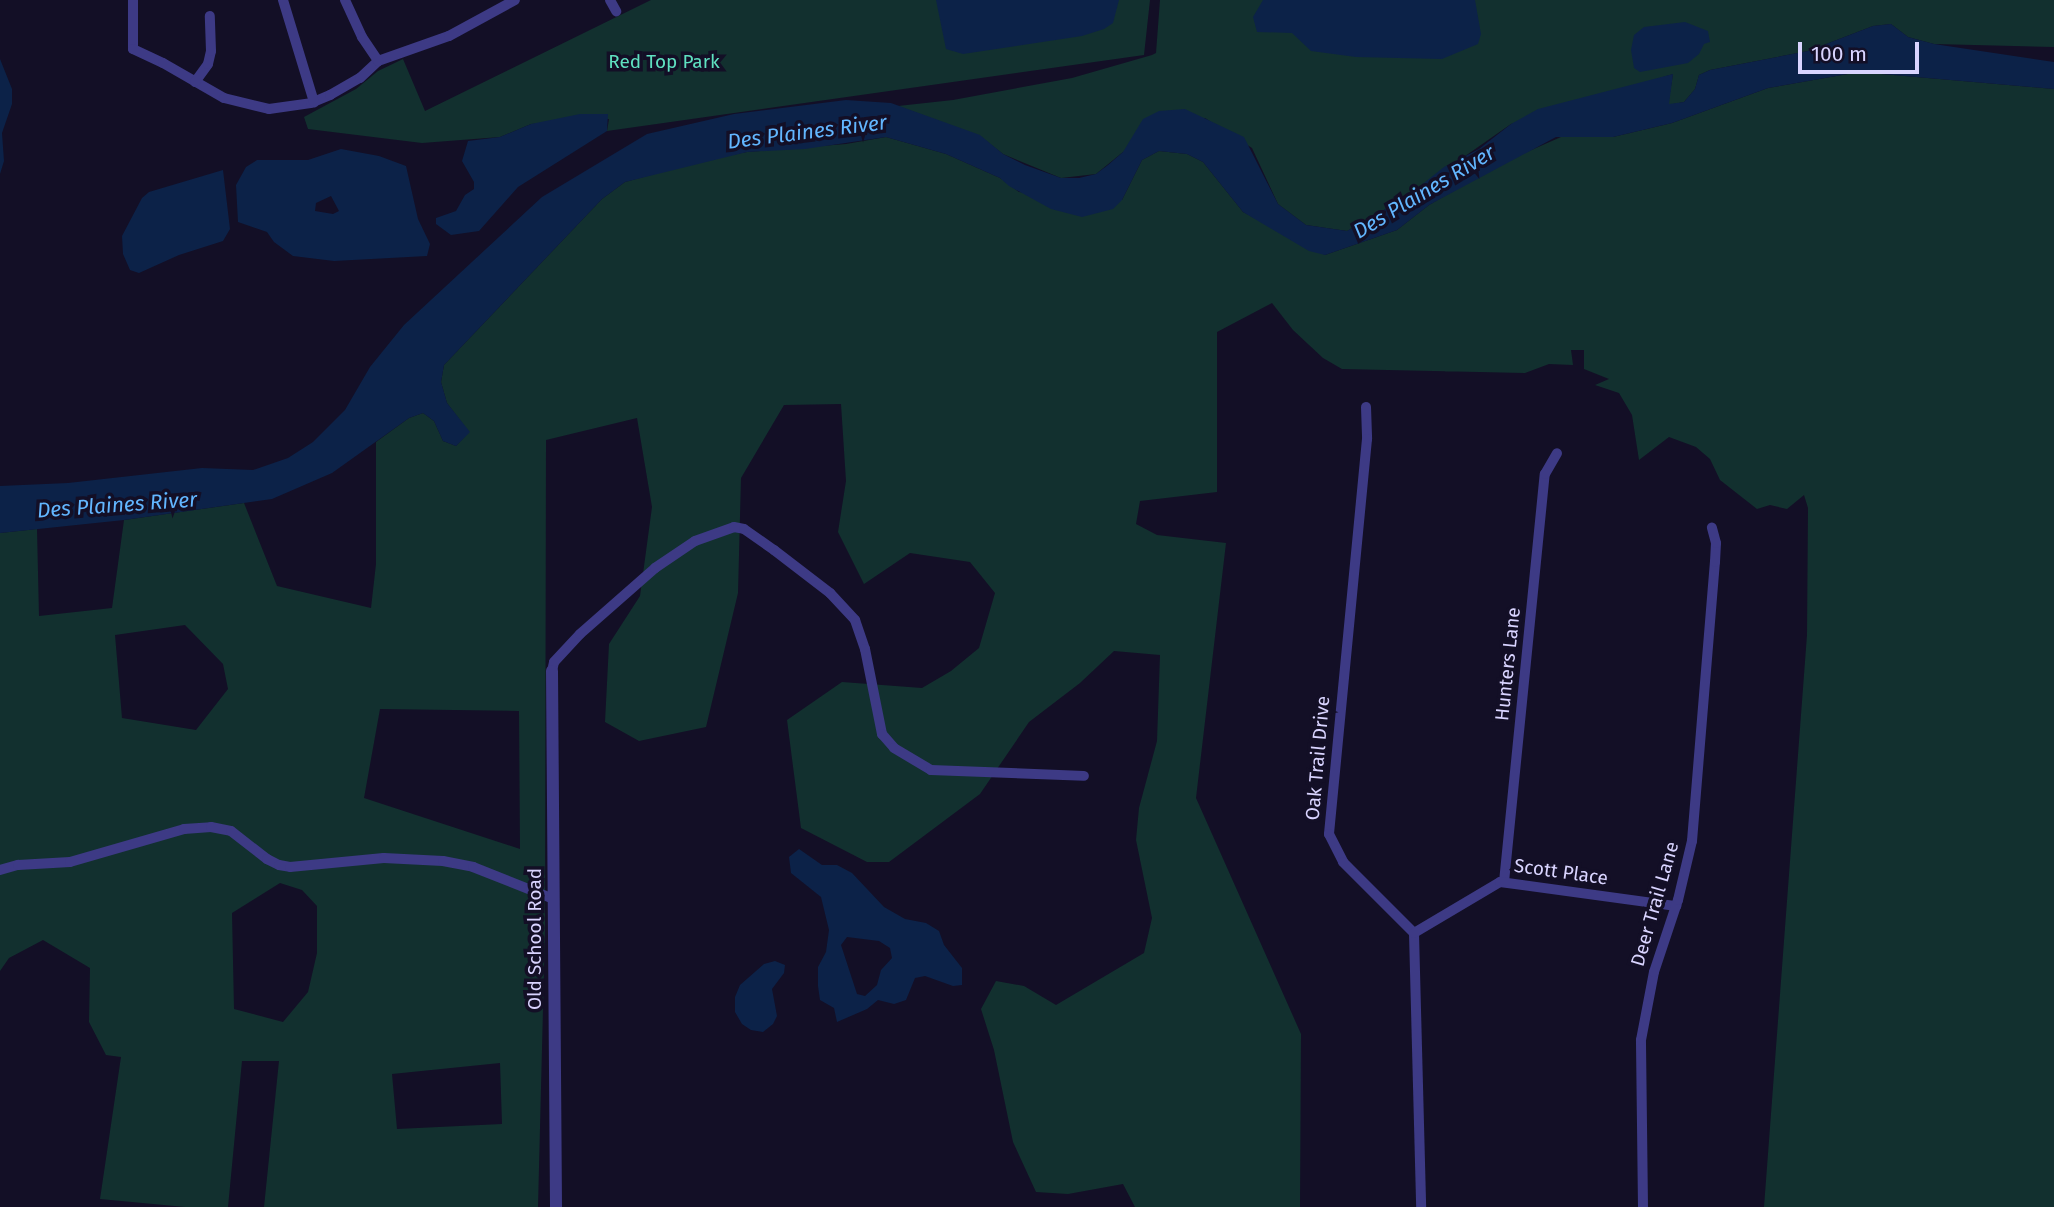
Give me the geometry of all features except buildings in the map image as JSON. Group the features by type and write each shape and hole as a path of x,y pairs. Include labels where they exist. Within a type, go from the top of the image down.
{"street":[{"path":"133,0 133,49 224,99 269,110 314,102 344,88 378,61 449,36 515,0"},
{"path":"283,0 314,102"},
{"path":"345,0 362,37 378,61"},
{"path":"610,0 616,11"},
{"path":"195,82 208,64 211,51 210,16"},
{"name":"Oak Trail Drive","path":"1366,407 1367,439 1329,834 1343,862 1414,933"},
{"name":"Hunters Lane","path":"1504,882 1545,474 1557,453"},
{"path":"552,671 554,662 580,634 655,568 695,541 734,527 744,529 830,593 855,620 865,649 882,734 894,748 931,770 1084,776"},
{"name":"Deer Trail Lane","path":"1643,1207 1641,1040 1654,972 1688,860 1695,814 1715,562 1716,543 1712,528"},
{"name":"Old School Road","path":"552,671 556,1207"},
{"path":"0,870 18,865 69,862 184,829 211,827 230,831 279,865 290,867 384,858 452,862 473,867 554,899"},
{"name":"Scott Place","path":"1414,933 1489,886 1504,882 1676,906"},
{"path":"1414,933 1421,1207"}],"green space":[{"name":"Red Top Park","path":"651,0 1150,0 1144,55 607,131 609,119 531,124 500,137 422,143 308,129 304,117 356,89 378,71 403,59 425,111"},
{"path":"1160,0 2054,0 2054,47 1934,44 1908,37 1891,24 1873,26 1808,51 1710,70 1699,75 1695,89 1684,102 1668,105 1673,74 1511,124 1405,198 1347,231 1306,225 1278,204 1252,148 1205,118 1123,152 1096,174 1061,178 1003,154 980,136 898,106 953,100 1072,78 1152,55 1156,53"},
{"path":"1859,72 2054,89 2054,1207 1764,1207 1807,635 1808,508 1804,495 1787,509 1770,505 1757,509 1720,480 1710,459 1696,447 1669,437 1639,460 1632,415 1619,393 1595,385 1609,379 1584,369 1584,350 1571,350 1573,365 1549,364 1525,373 1342,369 1323,358 1293,330 1272,303 1217,332 1217,492 1140,501 1136,524 1157,535 1226,543 1196,798 1301,1034 1300,1207 1135,1207 1123,1184 1068,1194 1036,1192 1013,1142 994,1050 981,1009 996,981 1024,986 1056,1005 1144,953 1152,918 1136,840 1139,808 1157,741 1160,655 1114,651 1080,683 1029,722 980,794 889,862 867,862 801,828 787,720 842,682 922,688 951,671 979,648 995,593 970,562 910,553 864,584 838,532 846,481 841,404 784,405 741,478 738,593 706,727 639,741 605,722 609,644 640,596 652,507 637,418 546,440 545,930 538,1207 264,1207 279,1061 242,1061 228,1207 185,1207 100,1199 121,1057 106,1055 89,1022 90,968 43,940 9,958 0,971 0,533 37,529 39,616 112,608 124,520 244,503 277,586 371,608 376,564 376,442 409,418 423,413 434,421 443,441 456,446 469,432 447,403 441,382 444,365 602,199 625,182 706,160 747,152 846,144 886,137 946,154 1000,178 1019,192 1122,200 1142,160 1159,151 1187,154 1203,162 1243,212 1325,255 1397,230 1429,205 1506,161 1561,137 1613,137 1672,123 1768,88","holes":["185,625 223,664 228,689 196,730 122,718 115,635","380,709 519,711 520,849 364,798","280,883 302,890 317,906 317,953 308,992 283,1022 234,1009 232,913","500,1063 502,1124 397,1129 392,1074"]}],"water":[{"path":"936,0 1119,0 1113,23 1104,29 1082,36 963,54 946,49"},
{"path":"1263,0 1475,0 1481,34 1478,44 1442,59 1356,57 1311,51 1292,33 1257,32 1253,17"},
{"path":"1685,22 1708,31 1710,42 1704,44 1699,54 1688,63 1640,72 1634,68 1631,50 1634,35 1644,27"},
{"name":"Des Plaines River","path":"1891,24 1908,37 1934,44 2054,62 2054,89 1859,72 1768,88 1672,123 1613,137 1556,137 1429,205 1397,230 1325,255 1309,251 1243,212 1203,162 1187,154 1159,151 1142,160 1122,200 1113,209 1082,217 1051,209 1009,186 1000,178 946,154 886,137 805,149 747,152 625,182 602,199 444,365 441,382 447,403 470,432 456,446 443,441 434,421 423,413 409,418 332,473 272,499 124,520 0,533 0,486 68,483 202,468 253,470 288,458 313,442 345,410 370,367 404,325 542,197 647,134 734,114 846,100 891,103 980,135 1003,154 1025,165 1061,178 1079,178 1096,174 1123,152 1143,119 1159,111 1185,109 1244,137 1278,204 1306,225 1347,231 1405,198 1444,167 1479,149 1511,124 1538,109 1673,74 1669,104 1684,102 1695,89 1699,75 1710,70 1808,51 1873,26"},
{"path":"0,59 12,89 12,104 2,133 4,161 0,174"},
{"path":"580,114 608,114 607,131 518,187 479,231 451,235 436,224 436,218 456,211 465,195 474,189 474,182 462,161 468,141 500,137 531,124"},
{"path":"341,149 379,156 406,166 418,219 430,244 427,256 334,261 293,256 274,242 267,232 238,222 236,185 246,167 257,160 308,160","holes":["331,196 339,211 333,214 315,211 316,203"]},
{"path":"223,170 230,229 223,241 179,255 139,273 130,270 123,254 122,236 142,198 149,192"},
{"path":"799,849 822,865 837,865 852,873 884,907 905,919 926,923 939,931 944,945 962,968 962,985 953,986 925,976 915,978 906,1000 894,1004 878,1000 867,1009 837,1022 834,1008 820,1000 818,986 818,967 826,952 829,930 821,897 791,873 789,857","holes":["847,937 879,941 890,948 892,958 881,970 877,985 865,996 857,994 841,945"]},
{"path":"775,961 785,965 784,973 772,989 777,1016 773,1024 763,1032 751,1030 742,1024 735,1012 735,997 740,985 764,964"}]}
